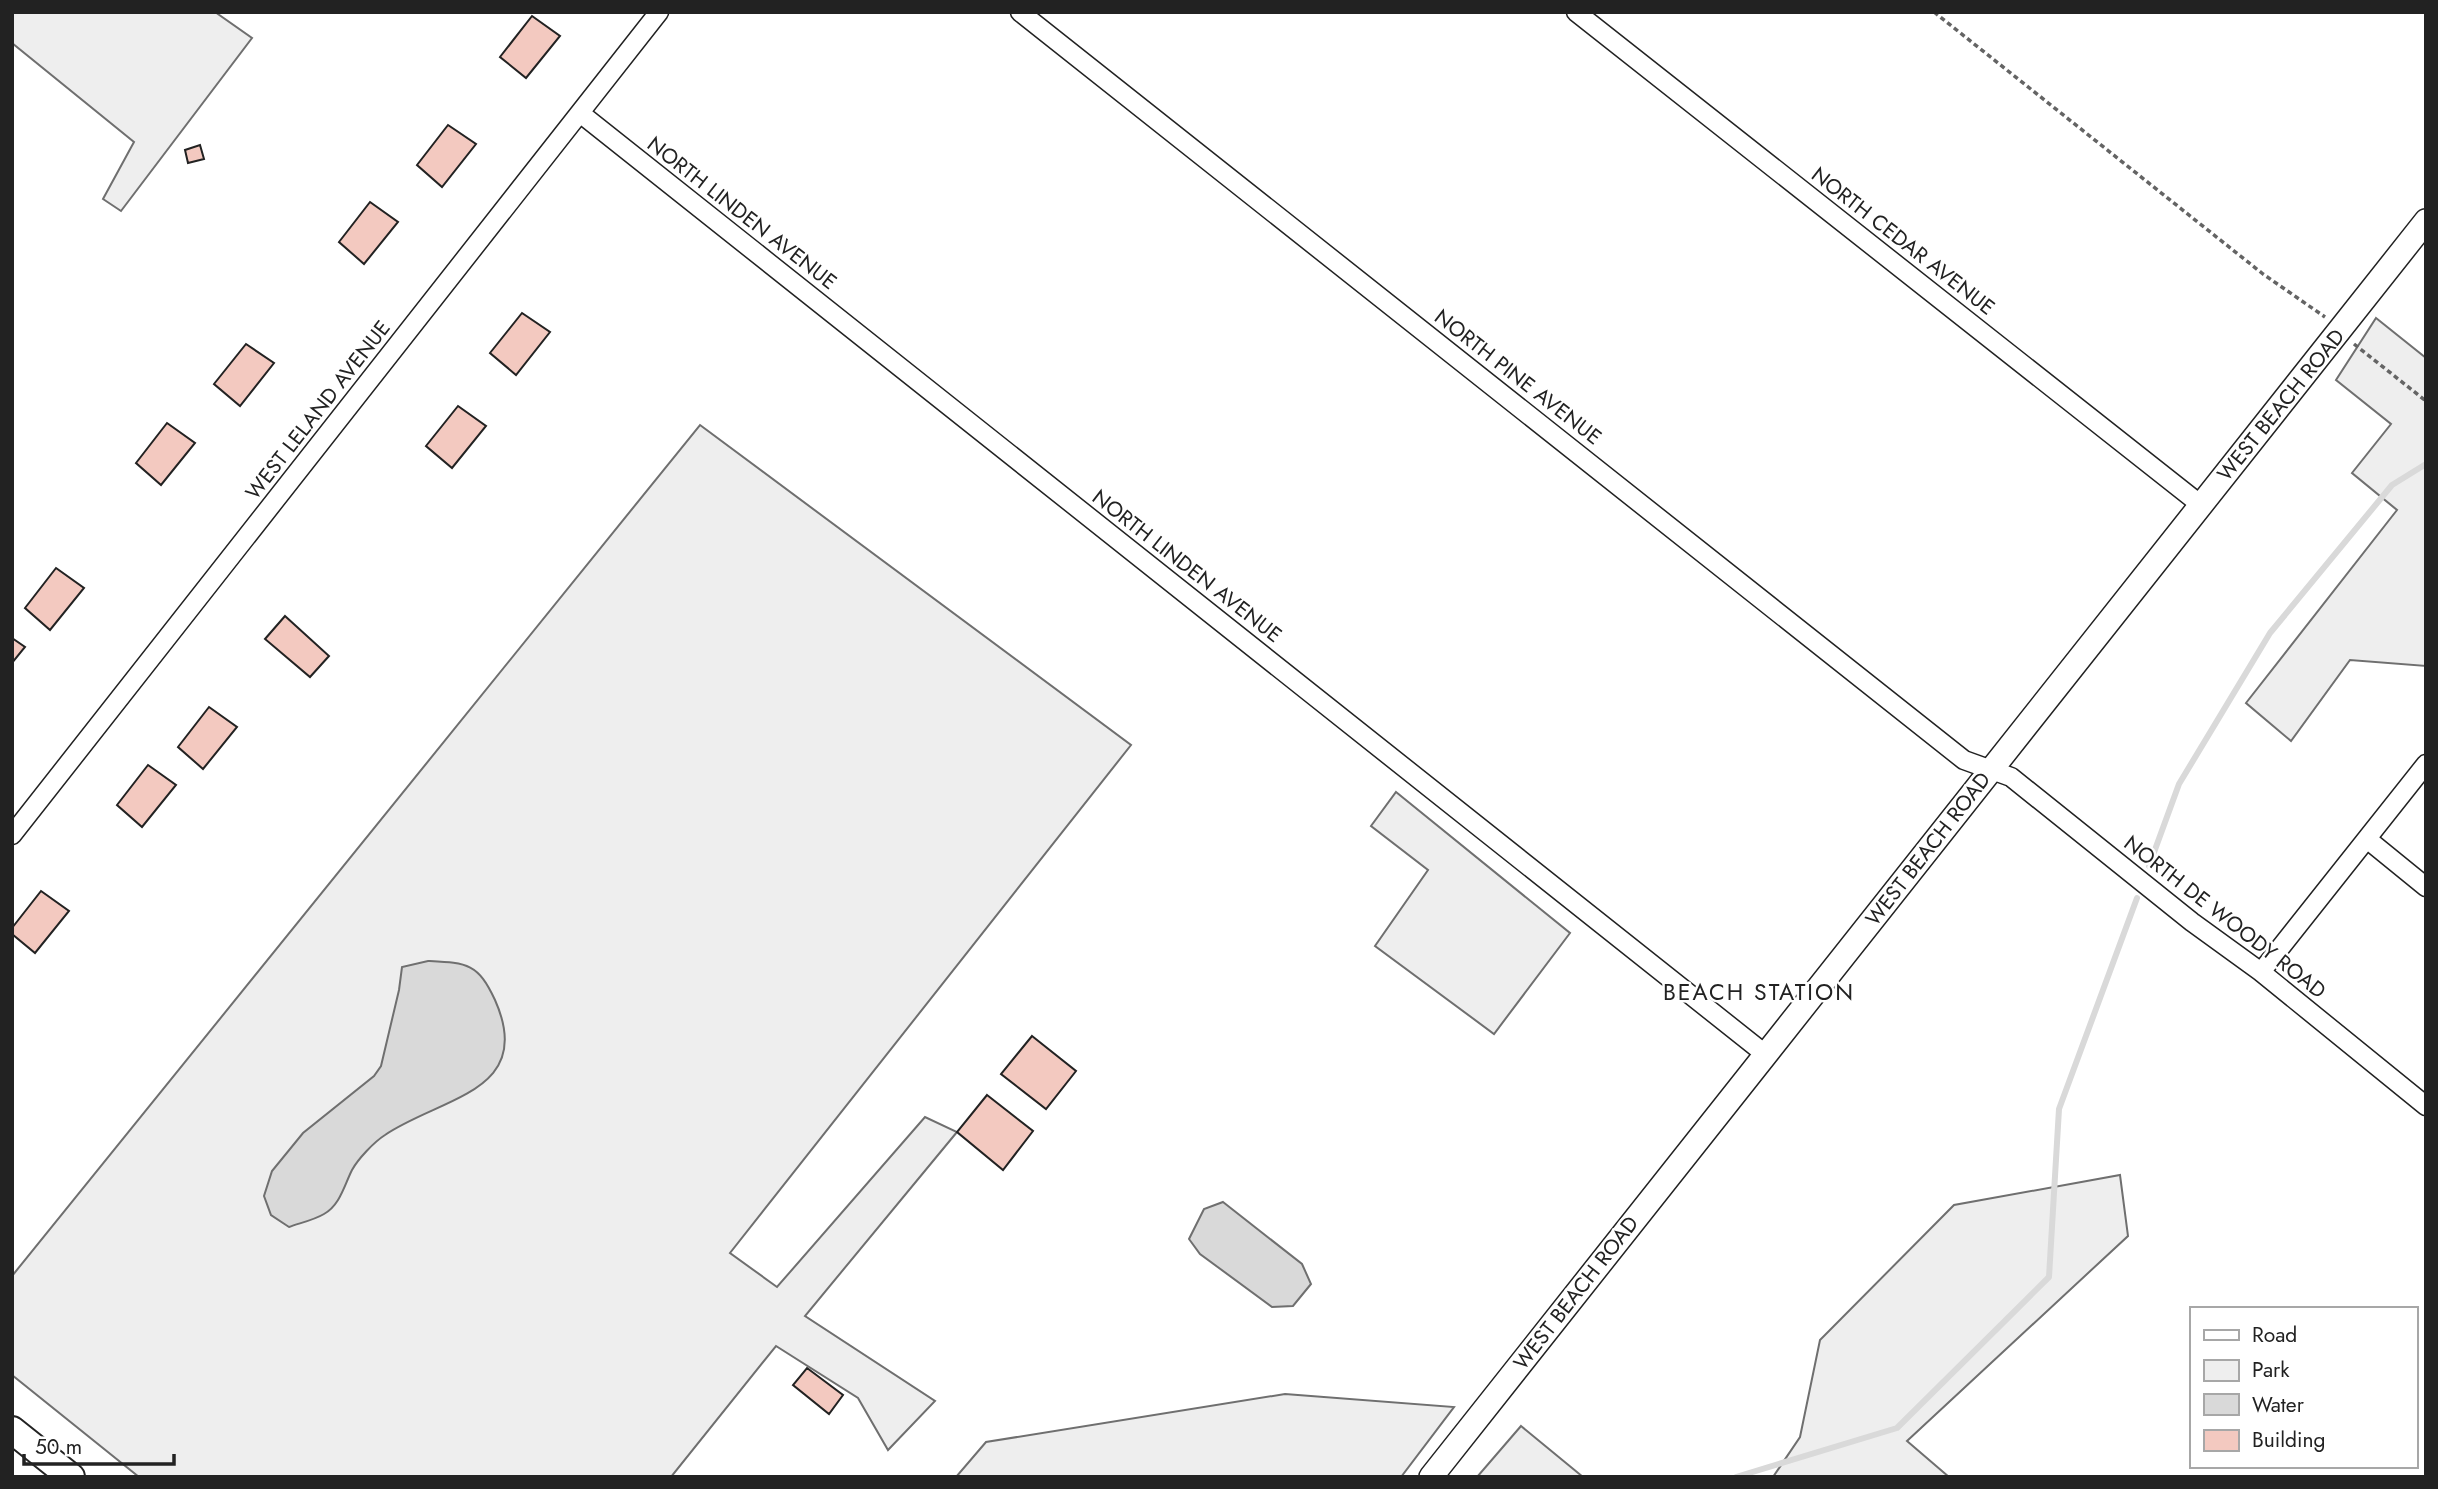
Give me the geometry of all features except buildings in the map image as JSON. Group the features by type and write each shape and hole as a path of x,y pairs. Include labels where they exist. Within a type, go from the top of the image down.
{"main road":[{"path":"12,1430 71,1477"}],"street":[{"name":"WEST LELAND AVENUE","path":"12,835 659,12"},
{"name":"NORTH PINE AVENUE","path":"1020,12 1953,752 1964,760 1991,770"},
{"name":"NORTH CEDAR AVENUE","path":"1576,12 2201,505"},
{"name":"NORTH LINDEN AVENUE","path":"580,113 1765,1054"},
{"name":"WEST BEACH ROAD","path":"1431,1477 2426,221"},
{"path":"2261,972 2426,765"},
{"name":"NORTH DE WOODY ROAD","path":"1991,770 2011,777 2192,922 2261,972 2426,1106"},
{"path":"2367,839 2426,887"}],"path":[{"path":"1934,12 2263,274 2325,317"},
{"path":"2353,343 2426,401"}],"green space":[{"path":"12,12 215,12 252,38 121,211 103,199 134,142 12,43"},
{"path":"2376,318 2426,358 2426,666 2350,660 2291,741 2246,703 2397,510 2352,473 2391,424 2336,380"},
{"path":"700,425 1131,745 730,1253 777,1287 925,1117 957,1132 805,1316 935,1401 888,1450 858,1398 776,1346 671,1477 139,1477 12,1375 12,1276"},
{"path":"1396,792 1570,933 1494,1034 1375,946 1428,870 1371,826"},
{"path":"2120,1175 2128,1236 1907,1441 1949,1477 1773,1477 1800,1437 1820,1340 1954,1205"},
{"path":"1285,1394 1454,1407 1401,1477 956,1477 986,1442"},
{"path":"1521,1426 1583,1477 1477,1477"}],"water":[{"path":"428,961 462,964 477,972 483,979 495,1000 504,1031 503,1055 493,1073 476,1088 407,1122 376,1142 355,1166 338,1200 329,1210 316,1218 289,1227 271,1215 264,1196 272,1171 303,1133 374,1076 381,1066 402,967"},
{"path":"1223,1202 1302,1264 1311,1284 1293,1306 1272,1307 1200,1254 1189,1239 1204,1209"}],"waterway":[{"path":"2149,866 2179,784 2270,633 2392,485 2426,464"},
{"path":"1736,1477 1897,1428 2049,1277 2059,1109 2137,898"}],"district":[{"name":"BEACH STATION","path":"1759,992"}]}
